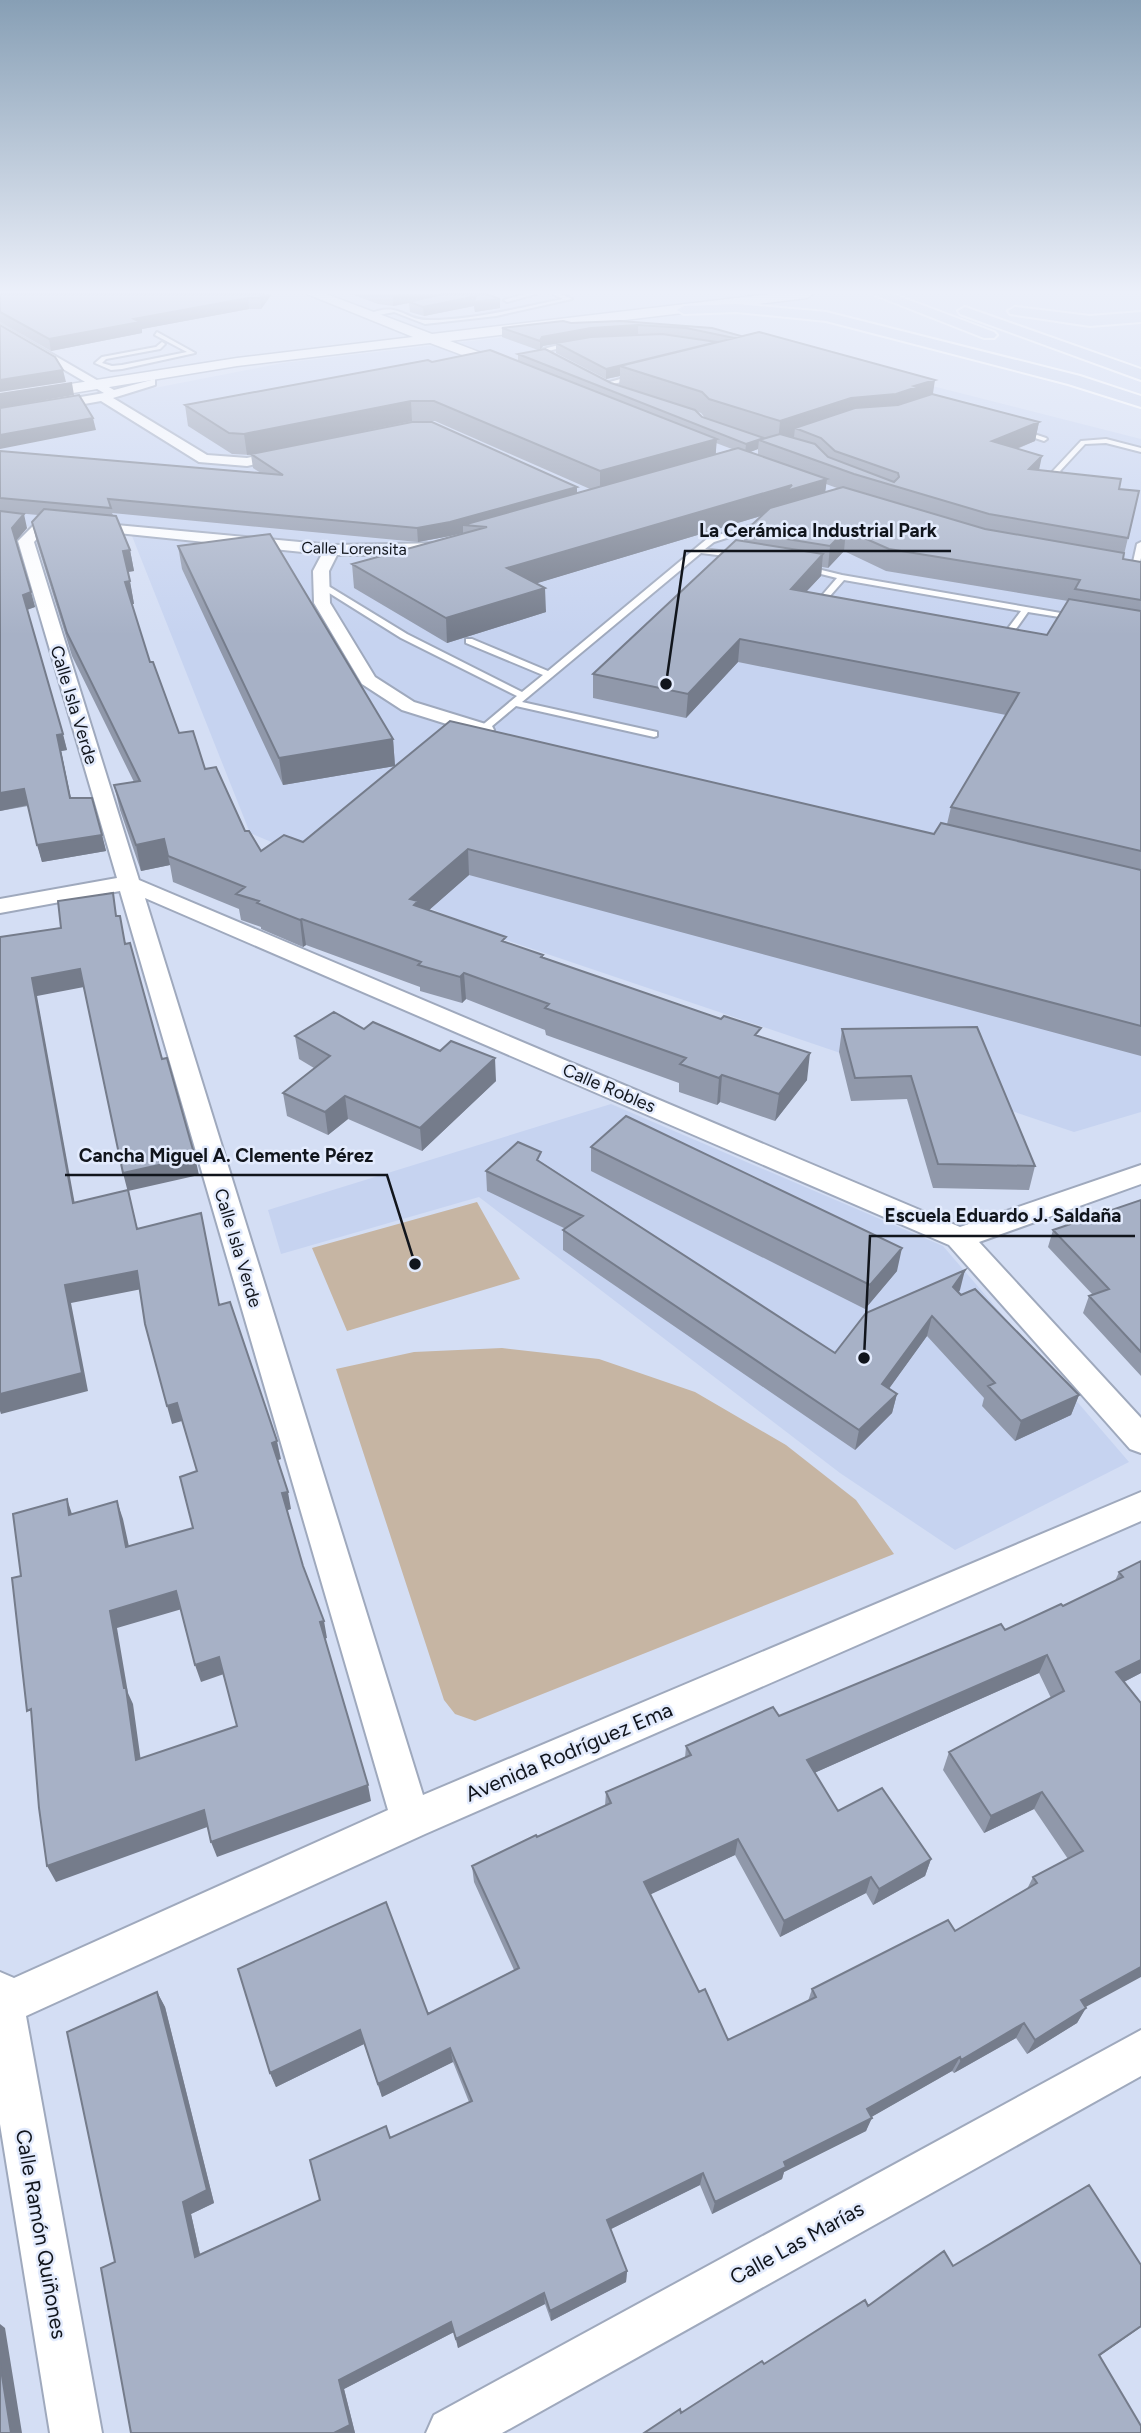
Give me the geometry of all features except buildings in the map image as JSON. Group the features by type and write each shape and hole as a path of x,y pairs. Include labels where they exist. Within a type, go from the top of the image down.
{"street":[{"path":"0,415 31,408"},
{"path":"129,408 204,459 247,462 298,451"},
{"name":"Calle Lorensita","path":"50,523 332,550 418,550 453,544"},
{"name":"Calle Isla Verde","path":"50,523 26,541 411,1820"},
{"path":"332,550 321,571 322,603 368,680 408,706 509,736"},
{"path":"1110,566 1137,570"},
{"path":"0,906 127,883"},
{"name":"Calle Robles","path":"127,883 959,1238 1141,1440"},
{"path":"959,1238 1141,1174"},
{"name":"Avenida Rodríguez Ema","path":"0,2001 411,1820 1141,1506"},
{"name":"Calle Ramón Quiñones","path":"0,2001 76,2433"},
{"name":"Calle Las Marías","path":"452,2433 1141,2052"}],"lane":[{"path":"1007,428 1044,439"},
{"path":"1083,482 1061,476 1056,471 1083,442 1106,441 1141,450"},
{"path":"482,730 711,540 774,521"},
{"path":"1137,570 1141,544"},
{"path":"699,550 752,559"},
{"path":"792,565 842,577 1090,620"},
{"path":"830,609 816,607 842,577"},
{"path":"322,586 404,636 519,699 654,734"},
{"path":"984,630 1008,634 1026,609"},
{"path":"469,641 549,674"}],"shaded area":[{"path":"54,408 1017,408 1141,439 1141,1112 1074,1132 506,940 250,833 132,536 0,524 0,418"},
{"path":"611,1104 943,1246 1129,1462 955,1550 840,1473 479,1197 281,1254 268,1210"},
{"path":"477,1202 520,1279 347,1331 312,1248"},
{"path":"502,1348 599,1359 695,1392 786,1445 856,1500 894,1554 475,1721 455,1714 444,1700 336,1369 414,1352"}],"place":[{"name":"La Cerámica Industrial Park","path":"666,684"},
{"name":"Cancha Miguel A. Clemente Pérez","path":"415,1264"},
{"name":"Escuela Eduardo J. Saldaña","path":"864,1358"}]}
